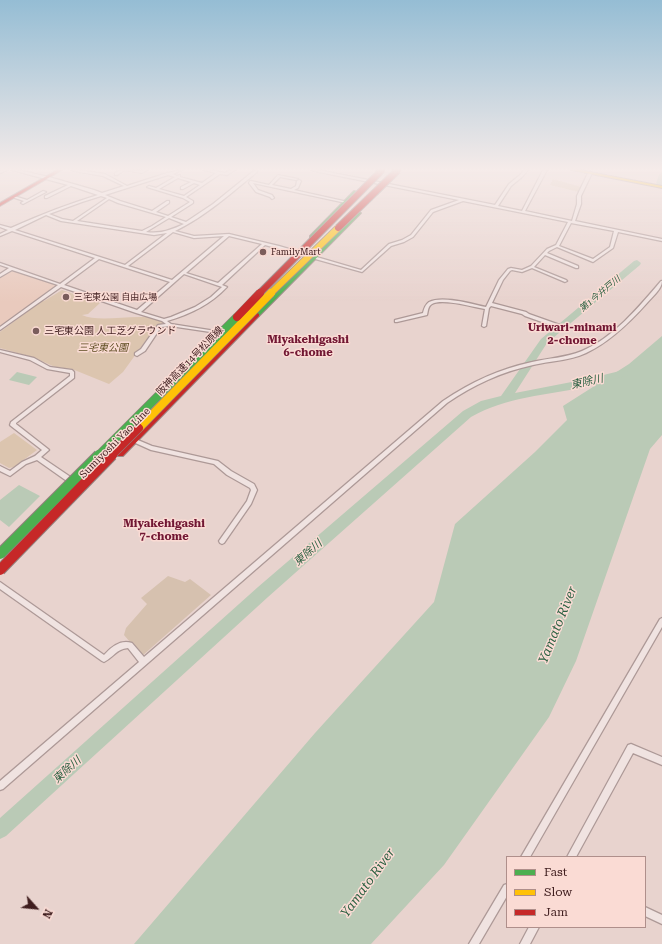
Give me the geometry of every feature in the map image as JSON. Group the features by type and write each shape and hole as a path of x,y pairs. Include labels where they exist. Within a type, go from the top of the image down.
{"main road":[{"name":"Sumiyoshi Yao Line","path":"0,554 217,332 298,253 334,214"},
{"name":"阪神高速14号松原線","path":"0,554 288,267 339,214"},
{"path":"288,267 343,214"},
{"name":"阪神高速14号松原線","path":"0,570 290,275 352,214"},
{"name":"Sumiyoshi Yao Line","path":"0,577 355,214"}],"street":[{"path":"46,214 61,220 143,232 161,234 172,231 194,237 229,235 362,271 390,245 403,241 412,236 430,214"},
{"path":"0,235 46,214"},
{"path":"74,222 86,214"},
{"path":"160,214 185,223"},
{"path":"143,232 174,214"},
{"path":"125,267 172,231 199,214"},
{"path":"533,214 662,240"},
{"path":"484,326 486,308 490,304 501,280 509,270 522,271 532,267 545,254 557,246 575,214"},
{"path":"0,226 173,282"},
{"path":"557,246 593,261 612,247 616,231"},
{"path":"138,312 229,235"},
{"path":"220,284 264,244"},
{"path":"545,254 577,267"},
{"path":"0,329 98,258"},
{"path":"0,264 164,320 170,325"},
{"path":"532,267 565,281"},
{"path":"0,276 12,268"},
{"path":"164,320 198,306 218,294 225,287 220,284 184,273"},
{"path":"0,786 445,402 465,388 501,372 589,350 626,322 645,303 662,282"},
{"path":"397,321 425,314 428,305 432,302 446,302 486,308"},
{"path":"490,304 524,312 527,315 558,326"},
{"path":"172,318 179,326"},
{"path":"137,354 144,350 159,326 170,325 217,332 234,338"},
{"path":"0,351 32,359 49,368 72,372 72,377 14,422 13,425 46,450 37,457 24,463 10,474 0,468"},
{"path":"133,440 151,448 216,462 252,486 254,490 248,502 222,541"},
{"path":"37,457 70,481 86,488"},
{"path":"0,585 104,659 117,647 123,645 130,646 144,662"},
{"path":"526,856 662,621"},
{"path":"572,856 631,748 662,761"},
{"path":"474,944 506,890"},
{"path":"646,912 662,920"},
{"path":"525,944 533,928"}],"shaded area":[{"path":"14,270 56,285 57,287 0,327 0,278"},
{"path":"168,576 185,582 190,579 211,595 142,656 124,635 126,628 147,604 141,598"}],"green space":[{"name":"三宅東公園","path":"62,290 100,303 88,314 82,315 91,318 150,318 160,320 167,325 157,325 123,372 109,384 72,369 55,367 35,358 0,348 0,332 42,301"},
{"path":"14,433 37,450 14,467 9,468 0,463 0,442"}],"water":[{"name":"Yamato River","path":"662,336 662,435 650,449 576,661 549,717 444,865 371,944 134,944 315,733 434,602 455,524 535,452 567,420 563,406 629,364"},
{"path":"17,372 37,377 29,385 9,380"},
{"path":"19,485 40,496 9,527 0,520 0,500"}],"waterway":[{"name":"第1今井戸川","path":"505,399 544,341 637,263"},
{"name":"東除川","path":"505,399 587,383 624,373"},
{"name":"東除川","path":"0,830 263,592 467,414 485,404 505,399"}],"traffic: fast":[{"path":"312,237 334,214"},
{"path":"257,315 357,214"},
{"path":"0,554 237,317"}],"traffic: jam":[{"path":"237,317 339,214"},
{"path":"338,228 352,214"},
{"path":"120,454 257,315"},
{"path":"0,570 139,428"}],"traffic: slow":[{"path":"139,428 295,269 338,228"}],"place":[{"name":"FamilyMart","path":"263,252"},
{"name":"三宅東公園 自由広場","path":"66,297"},
{"name":"三宅東公園 人工芝グラウンド","path":"36,331"}],"district":[{"name":"Uriwari-minami 2-chome","path":"572,334"},
{"name":"Miyakehigashi 6-chome","path":"308,346"},
{"name":"Miyakehigashi 7-chome","path":"164,530"}]}
